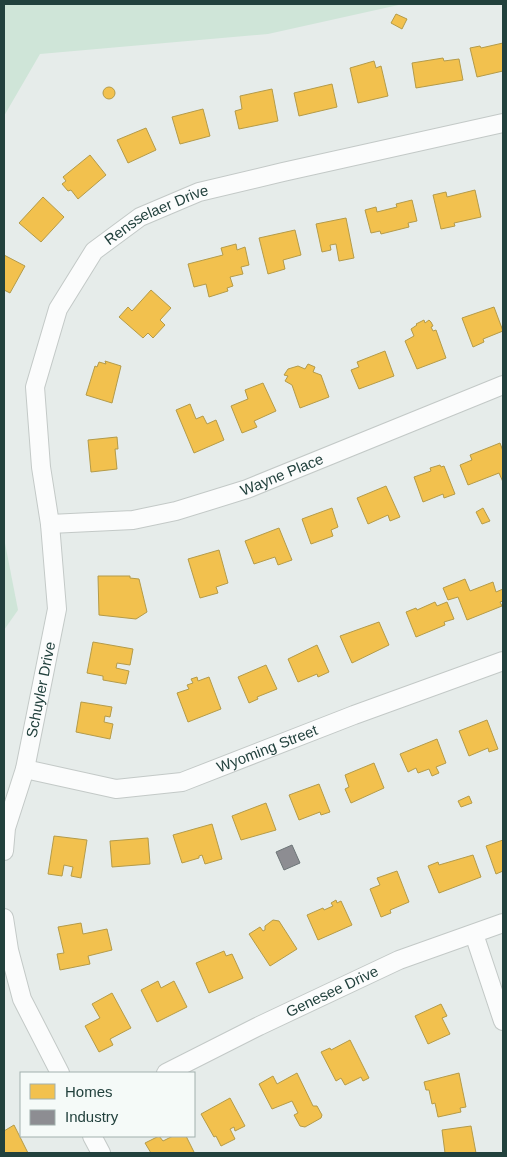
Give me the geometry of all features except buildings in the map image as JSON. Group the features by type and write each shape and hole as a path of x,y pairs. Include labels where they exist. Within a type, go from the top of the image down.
{"street":[{"name":"Rensselaer Drive","path":"50,524 41,467 34,387 58,310 94,251 140,217 199,192 503,123"},
{"name":"Wayne Place","path":"50,524 133,520 194,505 247,489 503,385"},
{"name":"Schuyler Drive","path":"4,851 6,828 25,768 56,608 50,524"},
{"name":"Wyoming Street","path":"25,768 116,789 182,782 354,715 503,661"},
{"path":"4,918 9,950 22,999 59,1072"},
{"name":"Genesee Drive","path":"168,1072 259,1026 399,960 503,923"},
{"path":"474,934 503,1021"},
{"path":"93,1137 101,1153"}],"green space":[{"path":"4,4 403,4 268,34 40,54 4,116"},
{"path":"4,538 18,610 4,630"}]}
